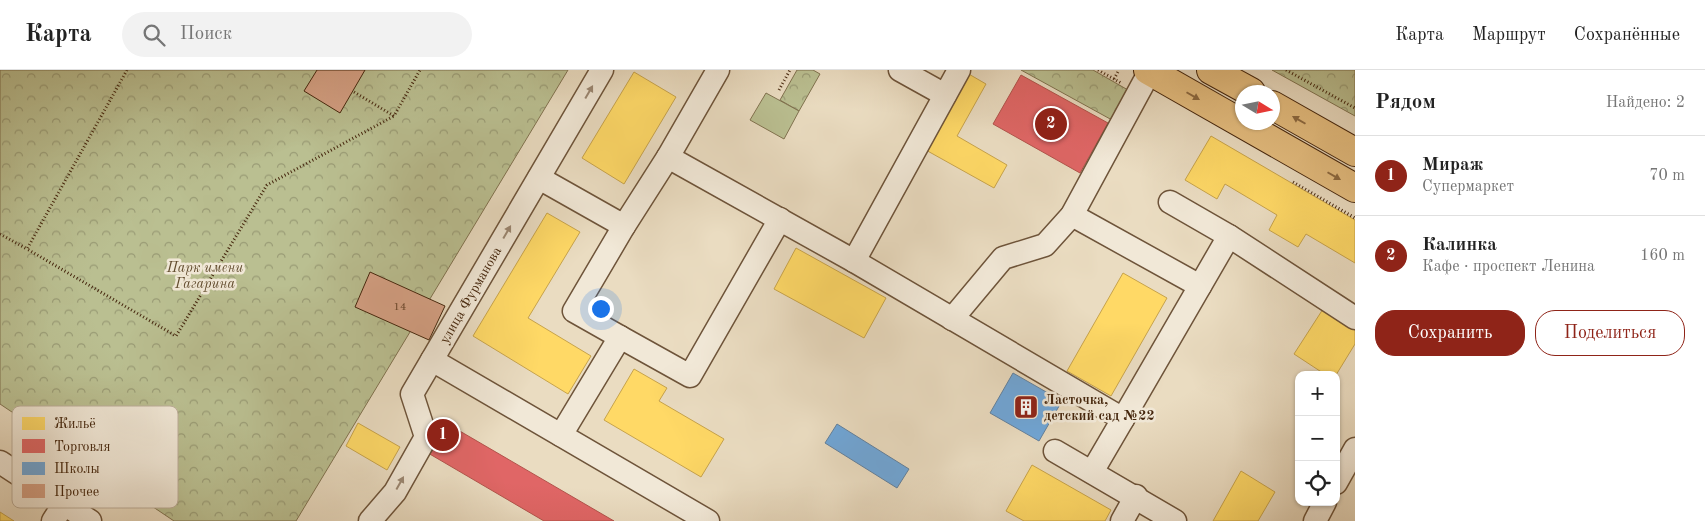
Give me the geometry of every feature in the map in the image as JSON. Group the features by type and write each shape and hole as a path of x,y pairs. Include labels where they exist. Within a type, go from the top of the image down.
{"main road":[{"path":"1211,70 1238,85"},
{"path":"1149,71 1355,188"},
{"path":"1280,110 1355,152"}],"street":[{"name":"улица Фурманова","path":"370,521 395,492 426,438 412,394 602,70"},
{"path":"718,70 668,157 624,226 574,311 690,376 780,219"},
{"path":"900,70 945,95"},
{"path":"854,260 959,70"},
{"path":"952,318 1003,258 1045,245 1072,215 1149,71"},
{"path":"668,157 854,260 1123,419"},
{"path":"539,178 624,226"},
{"path":"1170,202 1228,236 1355,318"},
{"path":"1072,215 1200,286"},
{"path":"1092,472 1228,236"},
{"path":"561,435 620,337"},
{"path":"432,360 708,521"},
{"path":"1340,476 1355,449"},
{"path":"1055,451 1136,496 1175,521"},
{"path":"0,462 12,472"},
{"path":"1122,521 1136,496"},
{"path":"1315,521 1323,506"},
{"path":"58,512 90,521"}],"path":[{"path":"27,249 127,70"},
{"path":"0,234 176,336 267,185 394,116 420,70"},
{"path":"779,90 790,70"},
{"path":"1114,79 1119,70"},
{"path":"1286,70 1355,108"},
{"path":"354,92 394,116"}],"green space":[{"name":"Парк имени Гагарина","path":"0,70 568,70 296,521 174,521 155,508 178,508 178,406 12,406 12,412 0,404"},
{"path":"797,70 813,70 820,74 799,111 780,100"},
{"path":"1021,70 1093,70 1128,90 1112,120"},
{"path":"1272,70 1355,70 1355,116"},
{"path":"766,93 799,111 784,139 750,120"}],"building: Жильё":[{"path":"634,72 676,97 624,184 582,158"},
{"path":"967,73 986,84 957,136 1007,165 994,188 924,149"},
{"path":"1211,136 1355,220 1355,263 1306,234 1298,247 1269,230 1277,215 1225,184 1217,199 1185,180"},
{"path":"547,213 580,232 528,318 591,356 568,394 473,336"},
{"path":"796,248 886,298 864,338 774,289"},
{"path":"1123,273 1167,298 1111,396 1067,371"},
{"path":"1323,309 1355,330 1355,344 1338,371 1320,371 1294,354"},
{"path":"634,369 667,388 659,401 724,439 701,477 604,420"},
{"path":"358,423 400,447 387,470 346,446"},
{"path":"1032,465 1111,510 1105,521 1024,521 1006,511"},
{"path":"1241,471 1275,492 1258,521 1213,521"},
{"path":"0,512 14,521 0,521"}],"building: Торговля":[{"path":"1021,75 1108,123 1080,173 993,124"},
{"path":"446,423 614,521 544,521 428,453"}],"building: Школы":[{"name":"Ласточка, детский сад №22","path":"1013,373 1062,401 1039,441 990,413"},
{"path":"837,424 909,469 897,488 825,443"}],"building: Прочее":[{"path":"317,70 365,70 340,113 304,91"},
{"path":"370,272 445,306 429,340 355,307"}],"place":[{"name":"Калинка","path":"1051,124"},
{"name":"Ласточка, детский сад №22","path":"1026,407"},
{"name":"Мираж","path":"443,435"}]}
